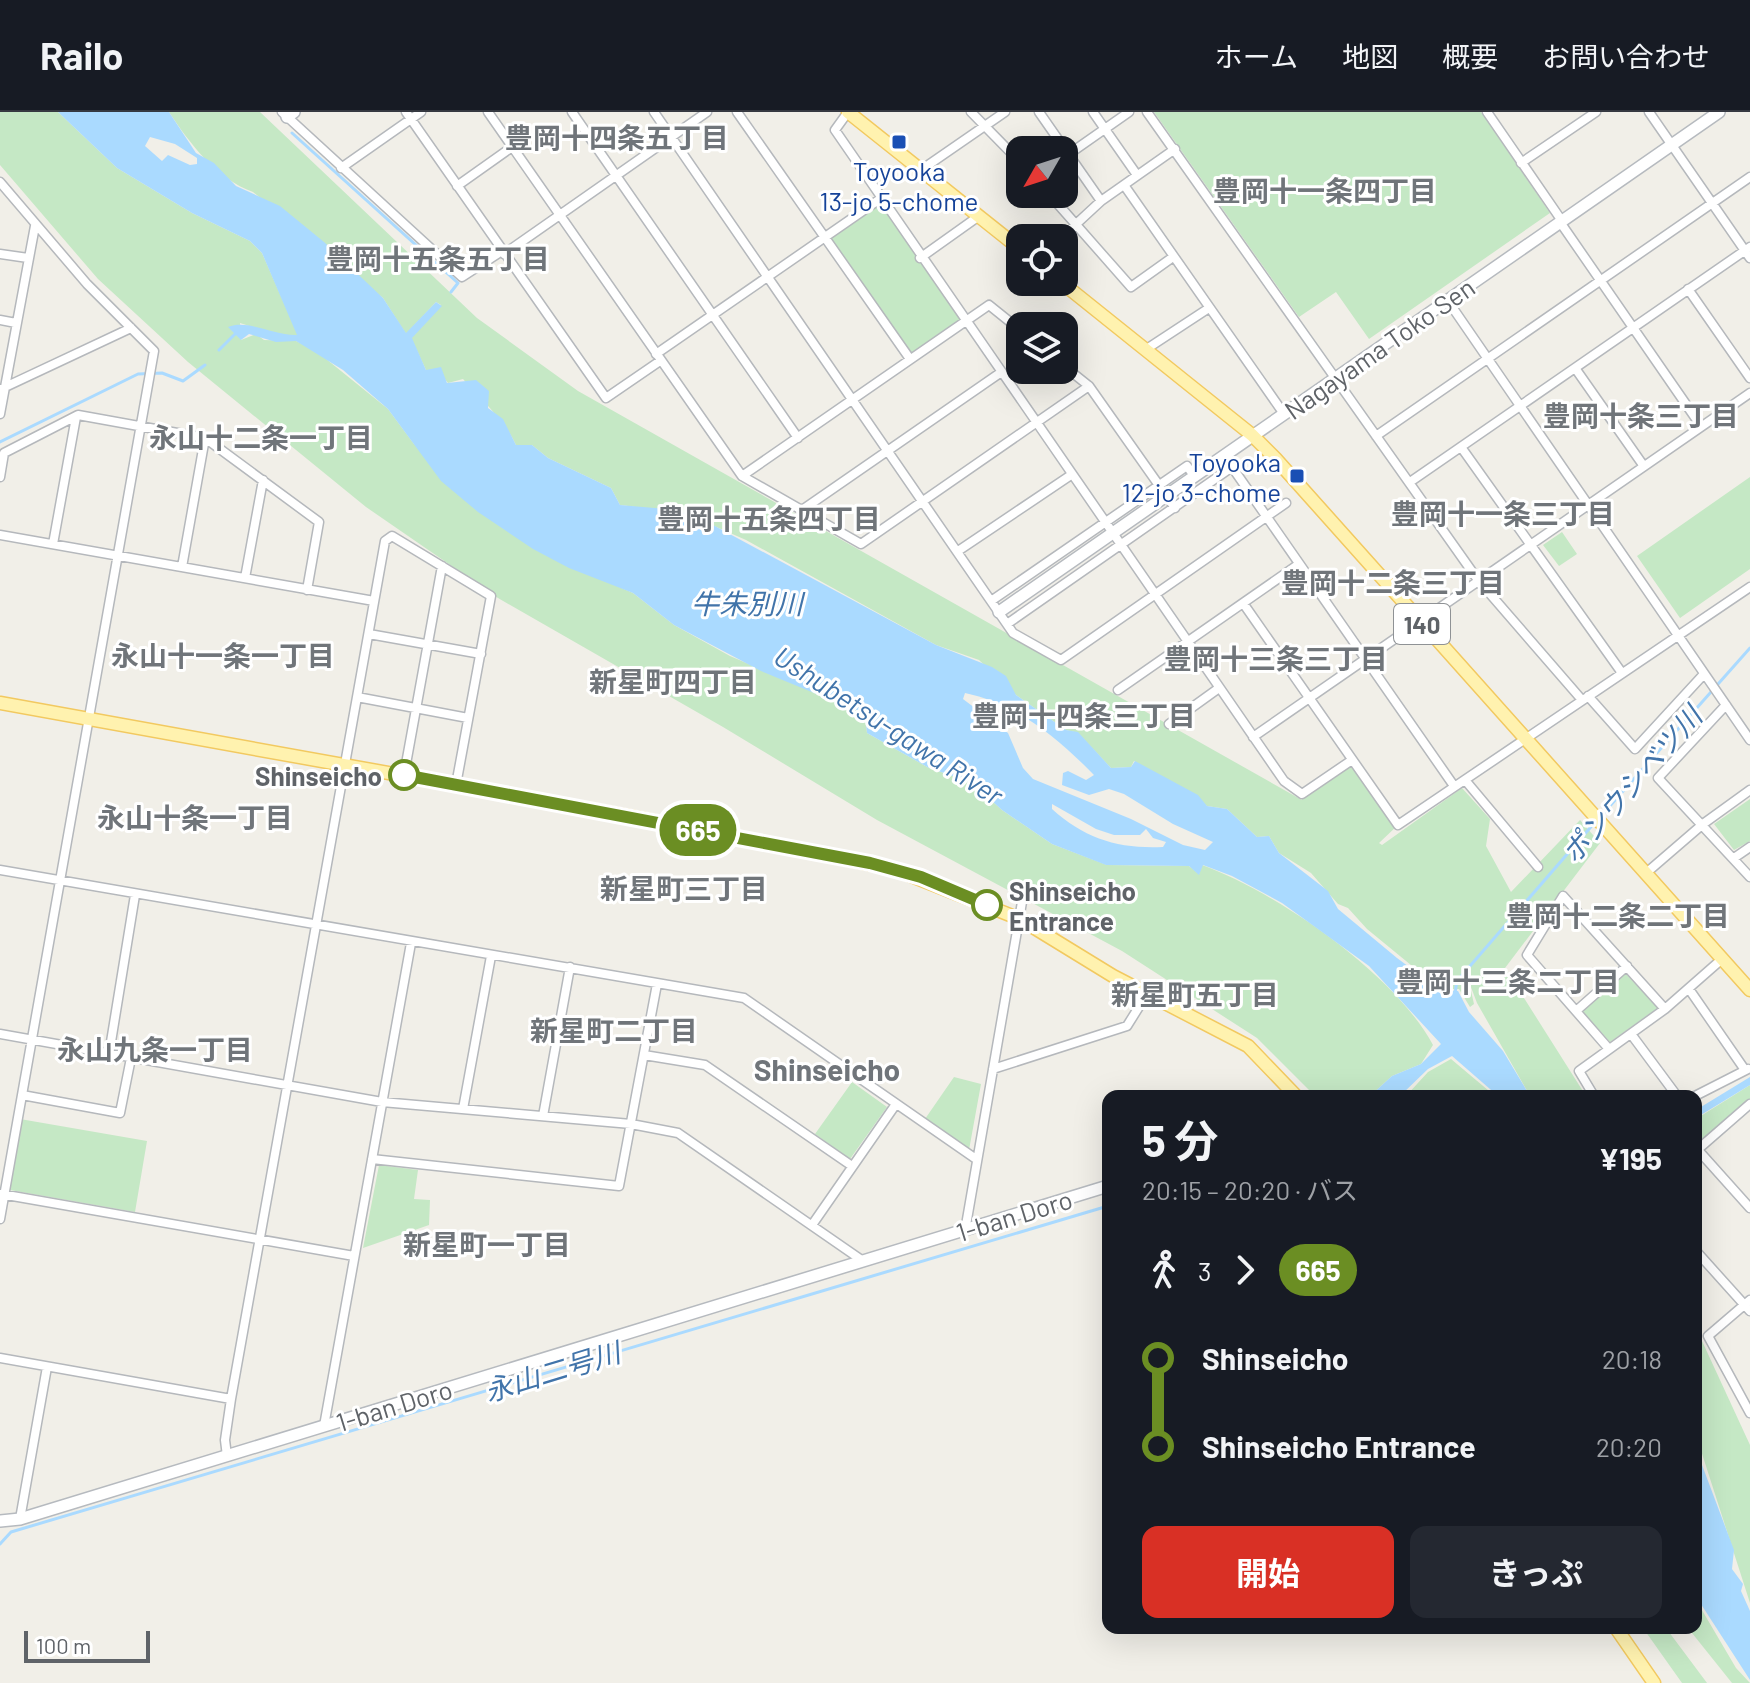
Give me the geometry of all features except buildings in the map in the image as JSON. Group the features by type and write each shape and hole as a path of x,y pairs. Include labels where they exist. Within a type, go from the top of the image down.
{"main road":[{"path":"848,112 1006,238"},
{"name":"140","path":"1078,296 1252,435 1749,988"},
{"path":"0,703 870,863 921,877 1020,919 1147,994 1248,1046 1290,1090"},
{"path":"1620,1634 1654,1683"}],"street":[{"path":"341,168 408,116 421,112"},
{"path":"488,112 742,476 861,544 1089,386"},
{"path":"572,112 798,438"},
{"path":"654,112 1013,633 1061,660 1286,503"},
{"path":"288,114 341,168 462,277 503,253 707,112"},
{"path":"737,112 910,359"},
{"path":"848,112 835,130 1035,425 1284,781 1302,794 1352,760"},
{"path":"971,112 1006,147"},
{"path":"921,170 1005,112"},
{"path":"1039,112 1056,136"},
{"path":"1093,112 1137,175"},
{"path":"1078,148 1129,112"},
{"path":"1147,112 1478,580 1635,749 1704,674"},
{"path":"1521,163 1596,112"},
{"path":"1410,482 1688,289 1748,252 1649,112"},
{"name":"Nagayama Toko Sen","path":"999,612 1719,112"},
{"path":"1490,113 1600,281 1701,426"},
{"path":"408,116 606,398 712,315 880,199"},
{"path":"457,186 512,147"},
{"path":"1075,222 1175,149"},
{"path":"1078,167 1101,201"},
{"path":"1376,436 1750,177"},
{"path":"0,182 35,226 154,351 0,1219"},
{"path":"1124,185 1284,414"},
{"path":"1062,208 1131,287 1173,257"},
{"path":"920,258 979,216"},
{"path":"0,414 2,389 35,226"},
{"path":"0,254 28,258"},
{"path":"1688,289 1750,378"},
{"path":"1448,301 1750,740"},
{"path":"742,476 989,305 1006,319"},
{"path":"1145,350 1209,308"},
{"path":"0,320 16,323"},
{"path":"2,389 131,328"},
{"path":"1575,368 1643,465"},
{"path":"802,510 1000,373"},
{"path":"1078,377 1089,386 1175,508"},
{"path":"1253,737 1529,543 1750,393"},
{"path":"53,544 76,417"},
{"path":"0,477 4,453 76,417 205,438 319,522 307,590"},
{"path":"182,567 205,438"},
{"path":"1461,447 1622,673"},
{"path":"991,601 1187,466 1194,476"},
{"path":"1007,624 1232,467 1454,786"},
{"path":"958,551 1071,475"},
{"path":"245,578 263,480"},
{"path":"0,535 374,601"},
{"path":"227,1456 225,1440 231,1399 374,601 389,537 398,537 491,596 456,785"},
{"path":"1047,562 1063,585"},
{"path":"1118,690 1299,564"},
{"path":"404,775 442,566"},
{"path":"1243,603 1398,825 1750,587"},
{"path":"369,634 481,654"},
{"path":"1169,724 1219,688"},
{"path":"357,697 468,718"},
{"path":"1726,705 1658,778 1750,877"},
{"path":"1465,780 1538,867"},
{"path":"1645,874 1703,824 1750,790"},
{"path":"1734,858 1750,847"},
{"path":"0,870 744,998 976,1159"},
{"path":"109,1054 135,895"},
{"path":"1609,1049 1527,955 1563,896 1665,1009"},
{"path":"965,1231 1022,902"},
{"path":"324,1426 411,943"},
{"path":"463,1109 491,956"},
{"path":"1590,1090 1579,1071 1665,1009 1722,959"},
{"path":"1576,1011 1627,966"},
{"path":"543,1116 570,967"},
{"path":"372,1159 619,1186 657,984"},
{"path":"1689,989 1748,1068 1702,1092"},
{"path":"993,1069 1127,1026 1147,994"},
{"path":"0,1034 382,1102 631,1124 678,1133 863,1262"},
{"path":"1631,1034 1673,1090"},
{"path":"644,1055 705,1065 852,1166"},
{"path":"22,1095 120,1113 131,1058"},
{"path":"812,1225 896,1104"},
{"path":"1702,1147 1750,1104"},
{"path":"1702,1156 1750,1208"},
{"name":"1-ban Doro","path":"0,1521 20,1519 1102,1188"},
{"path":"2,1194 354,1256"},
{"path":"1702,1257 1748,1306 1708,1336 1750,1413"},
{"path":"0,1358 231,1399"},
{"path":"20,1519 47,1367"}],"green space":[{"path":"0,112 58,112 117,168 192,213 250,241 262,253 298,335 276,335 240,323 241,340 256,334 264,340 296,341 315,350 388,409 414,444 603,580 633,593 674,625 730,656 865,714 867,733 929,768 971,782 1002,810 1052,844 1107,865 1189,866 1199,874 1202,865 1298,915 1363,964 1415,1018 1433,1045 1421,1064 1392,1076 1377,1090 1309,1090 1257,1038 1122,951 877,820 723,727 498,598 366,507 188,362 98,279 0,165"},
{"path":"169,112 260,112 477,318 578,391 1302,800 1302,794 1352,760 1398,825 1379,843 1382,845 1462,788 1490,819 1486,846 1511,892 1580,820 1600,843 1505,968 1582,1090 1527,1090 1477,1003 1469,982 1474,1004 1470,1007 1459,989 1442,989 1417,970 1367,929 1348,908 1338,904 1311,873 1279,853 1269,836 1257,837 1227,809 1207,806 1134,761 1131,767 1111,768 1078,733 1066,730 1016,695 979,660 936,645 746,540 682,512 668,513 620,505 611,488 548,458 532,445 516,445 499,418 463,379 448,383 440,373 426,370 411,338 441,305 436,302 406,334 383,298 253,192 228,179 186,136"},
{"path":"1154,112 1481,112 1550,213 1369,339 1336,292 1299,317"},
{"path":"880,199 964,322 910,359 824,238"},
{"path":"1750,477 1750,569 1680,618 1637,556"},
{"path":"1562,532 1577,554 1559,566 1543,545"},
{"path":"1750,799 1750,841 1734,850 1714,824"},
{"path":"1625,973 1658,1008 1610,1042 1581,1010"},
{"path":"1451,1059 1488,1090 1412,1090 1428,1072"},
{"path":"954,1077 981,1084 969,1150 925,1119"},
{"path":"852,1082 887,1107 850,1159 815,1134"},
{"path":"1750,1085 1750,1099 1702,1140 1702,1115"},
{"path":"20,1119 147,1141 135,1212 10,1190"},
{"path":"379,1165 418,1170 414,1199 430,1200 429,1225 363,1248"},
{"path":"1702,1341 1750,1445 1750,1603 1702,1454"},
{"path":"1702,1610 1736,1668 1750,1683 1732,1683 1693,1634 1702,1634"},
{"path":"1647,1634 1670,1634 1707,1683 1682,1683"}],"water":[{"name":"牛朱別川","path":"58,112 169,112 196,153 214,163 236,186 280,206 324,242 383,298 406,333 436,302 442,306 412,338 426,370 441,367 447,383 476,380 489,391 488,408 503,419 516,445 532,445 548,458 611,488 620,505 666,509 671,515 682,512 713,525 936,645 992,667 1006,676 1016,695 1066,730 1078,732 1111,768 1131,767 1135,761 1198,795 1207,806 1227,809 1257,837 1269,836 1279,853 1328,891 1338,909 1397,958 1440,990 1458,991 1469,1012 1503,1051 1526,1090 1491,1090 1452,1056 1428,1069 1406,1090 1377,1090 1392,1076 1421,1064 1441,1044 1369,966 1282,903 1232,876 1203,865 1199,875 1189,866 1106,865 1052,844 1002,810 971,782 929,768 867,733 865,714 761,671 674,625 633,593 569,568 533,549 478,512 441,481 388,409 343,370 296,341 276,342 249,334 241,340 228,327 253,326 297,335 262,253 250,241 192,213 117,168","holes":["150,137 175,144 197,158 197,164 190,165 168,155 162,161 145,146","965,693 1002,705 1036,724 1094,775 1086,780 1068,771 1063,773 1062,785 1089,795 1109,789 1124,794 1173,824 1213,842 1205,850 1183,845 1131,819 1033,779 1023,768 1008,733 963,699","1052,804 1096,829 1114,835 1140,835 1146,829 1153,838 1166,842 1163,847 1147,847 1103,840 1064,819 1052,809"]},
{"path":"1750,1077 1750,1085 1702,1114 1702,1106"},
{"path":"1702,1465 1734,1550 1732,1569 1743,1584 1741,1591 1750,1611 1750,1680 1702,1606"}],"waterway":[{"path":"292,133 458,283 451,292"},
{"path":"219,350 236,333"},
{"path":"0,442 138,374 162,373 183,381 205,365"},
{"name":"ポンウシベツ川","path":"1601,816 1750,648"},
{"name":"ポンウシベツ川","path":"1455,993 1457,981 1596,821"},
{"name":"永山二号川","path":"0,1544 11,1532 1102,1208"}],"bus line":[{"name":"665","path":"404,775 870,863 921,877 987,905"}],"place":[{"name":"Toyooka 13-jo 5-chome","path":"899,142"},
{"name":"Toyooka 12-jo 3-chome","path":"1297,476"},
{"name":"Shinseicho","path":"404,775"},
{"name":"Shinseicho Entrance","path":"987,905"}],"district":[{"name":"豊岡十四条五丁目","path":"617,137"},
{"name":"豊岡十一条四丁目","path":"1325,190"},
{"name":"豊岡十五条五丁目","path":"438,258"},
{"name":"豊岡十条三丁目","path":"1641,415"},
{"name":"永山十二条一丁目","path":"261,437"},
{"name":"豊岡十一条三丁目","path":"1503,513"},
{"name":"豊岡十五条四丁目","path":"769,518"},
{"name":"豊岡十二条三丁目","path":"1393,582"},
{"name":"永山十一条一丁目","path":"223,655"},
{"name":"豊岡十三条三丁目","path":"1276,658"},
{"name":"新星町四丁目","path":"673,681"},
{"name":"豊岡十四条三丁目","path":"1084,715"},
{"name":"永山十条一丁目","path":"195,817"},
{"name":"新星町三丁目","path":"684,888"},
{"name":"豊岡十二条二丁目","path":"1618,915"},
{"name":"豊岡十三条二丁目","path":"1508,981"},
{"name":"新星町五丁目","path":"1195,994"},
{"name":"新星町二丁目","path":"614,1030"},
{"name":"永山九条一丁目","path":"155,1049"},
{"name":"Shinseicho","path":"827,1069"},
{"name":"新星町一丁目","path":"487,1244"}],"water label":[{"name":"Ushubetsu-gawa River","path":"889,725"}]}
